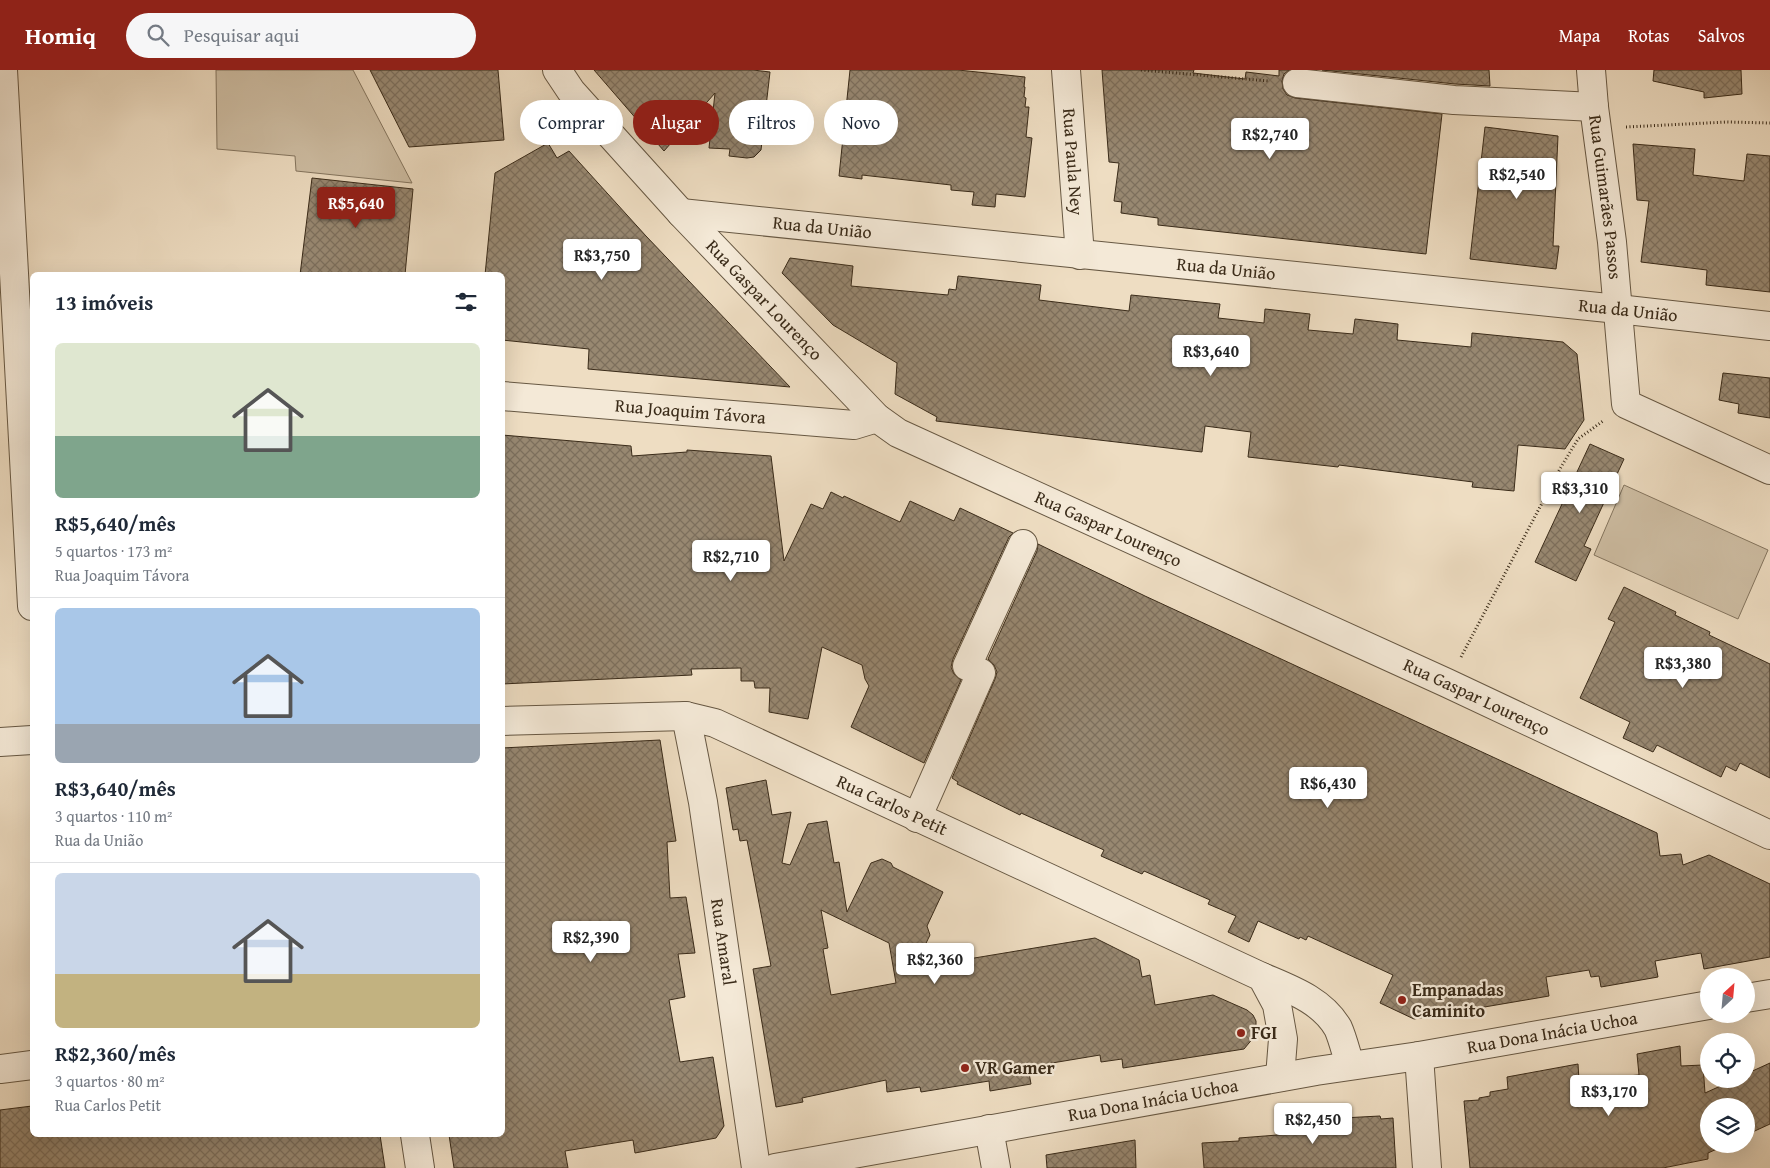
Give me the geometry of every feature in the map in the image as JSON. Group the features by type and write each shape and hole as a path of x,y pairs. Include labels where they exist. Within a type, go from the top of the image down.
{"street":[{"path":"3,70 30,573"},
{"name":"Rua Gaspar Lourenço","path":"558,70 571,91 681,213 877,418 898,433 1447,683 1770,835"},
{"name":"Rua Paula Ney","path":"1066,70 1080,255"},
{"name":"Rua Guimarães Passos","path":"1591,70 1595,117 1612,242 1626,404"},
{"path":"1297,84 1595,117"},
{"name":"Rua da União","path":"681,213 1080,255 1618,308 1770,326"},
{"name":"Rua Joaquim Távora","path":"505,396 854,425 877,418"},
{"path":"1626,404 1770,470"},
{"path":"917,818 981,673 967,666 1024,544"},
{"name":"Rua Carlos Petit","path":"505,721 686,716 715,723 917,818 1300,993 1322,1008 1338,1028 1350,1065"},
{"name":"Rua Amaral","path":"686,716 704,811 756,1168"},
{"path":"0,742 30,740"},
{"path":"1262,977 1277,1005 1283,1039 1280,1077"},
{"path":"1755,996 1770,994"},
{"name":"Rua Dona Inácia Uchoa","path":"775,1168 1280,1077 1419,1056 1700,1007"},
{"path":"1419,1056 1427,1168"},
{"path":"0,1069 30,1065"},
{"path":"989,1130 996,1168"},
{"path":"415,1137 420,1168"}],"path":[{"path":"1141,70 1297,84"},
{"path":"1595,117 1770,123"},
{"path":"1447,683 1556,475 1578,440 1626,404"}],"shaded area":[{"path":"216,70 353,70 412,183 296,171 295,156 217,149"},
{"path":"1624,485 1768,550 1738,619 1594,555"}],"building":[{"path":"370,70 498,70 504,140 409,147"},
{"path":"594,70 753,70 770,72 767,100 729,100 729,145 762,145 761,150 754,157 729,156 730,149 709,148 709,145 719,145 719,100 714,100 715,93 709,100 633,100 633,115 623,104 623,100 620,100"},
{"path":"850,70 958,70 1025,77 1025,107 1029,107 1026,137 1032,138 1025,197 996,194 995,207 972,205 974,192 951,190 951,185 862,175 862,179 839,176 842,145 898,145 898,100 847,100"},
{"path":"1102,70 1194,70 1193,73 1245,79 1246,72 1279,76 1279,70 1289,70 1284,74 1282,81 1283,89 1287,95 1295,98 1442,114 1426,254 1158,225 1158,218 1121,213 1122,202 1114,201 1119,163 1109,162"},
{"path":"1322,70 1489,70 1490,86 1455,84"},
{"path":"1654,70 1741,70 1742,94 1704,98 1704,92 1653,81"},
{"path":"1485,127 1558,136 1553,246 1559,246 1556,269 1470,259"},
{"path":"1633,144 1695,149 1693,175 1744,181 1747,154 1770,156 1770,292 1706,285 1707,270 1641,262 1649,201 1637,200"},
{"path":"544,145 549,145 557,158 569,151 646,236 790,387 588,369 589,349 505,340 505,272 485,272 495,173"},
{"path":"659,145 669,145 664,151"},
{"path":"312,178 413,189 405,272 300,272"},
{"path":"790,258 853,266 851,286 948,295 949,289 956,290 958,276 1041,285 1039,300 1129,311 1131,295 1220,304 1218,318 1264,323 1265,309 1310,314 1308,330 1353,334 1355,319 1398,324 1397,340 1471,347 1472,333 1563,342 1577,354 1584,420 1565,449 1518,445 1514,491 1472,487 1473,482 1339,465 1338,467 1248,457 1251,432 1205,426 1202,452 936,421 937,417 895,394 897,363 833,325 782,273"},
{"path":"1723,373 1770,378 1770,418 1738,413 1739,404 1719,400"},
{"path":"505,435 631,446 632,456 687,452 687,450 771,456 784,561 811,504 823,509 831,492 843,498 844,496 900,522 910,501 954,521 960,508 1013,533 1009,537 953,659 951,667 954,674 961,680 924,763 851,727 869,686 865,679 862,665 822,647 808,719 769,712 770,688 755,688 754,681 741,681 741,668 691,669 692,675 505,684"},
{"path":"1590,444 1624,459 1584,546 1591,549 1576,581 1535,562"},
{"path":"1038,544 1145,596 1657,833 1660,856 1681,854 1683,865 1709,855 1770,884 1770,957 1710,968 1704,968 1701,953 1655,961 1658,977 1601,987 1599,976 1591,977 1589,970 1546,977 1549,996 1414,1019 1380,1003 1393,975 1308,936 1306,940 1300,937 1299,939 1258,921 1249,942 1228,932 1236,916 1208,904 1210,900 1144,871 1142,874 1101,856 1104,850 1021,813 1020,815 957,784 958,782 952,778 997,672 994,665 988,659 1037,551"},
{"path":"1624,587 1676,612 1675,615 1710,632 1709,635 1770,664 1770,778 1740,763 1736,771 1726,766 1721,777 1657,745 1653,752 1623,738 1630,722 1580,698 1615,622 1608,619"},
{"path":"660,740 676,841 667,842 670,898 686,897 695,953 678,954 685,997 669,1000 680,1062 713,1057 724,1126 716,1138 635,1153 633,1140 565,1151 568,1168 454,1168 449,1137 505,1137 505,748"},
{"path":"766,780 772,815 791,812 782,863 790,865 808,824 827,821 834,863 839,862 847,912 871,863 882,859 891,863 893,867 943,892 927,926 930,935 914,968 1095,938 1139,960 1142,977 1150,975 1155,1005 1213,995 1247,1010 1253,1015 1256,1021 1254,1037 1244,1049 1123,1068 1122,1059 1101,1062 1100,1055 1028,1067 1031,1084 990,1091 989,1081 921,1092 920,1087 887,1092 886,1080 802,1098 803,1102 776,1107 753,969 771,966 747,840 740,841 738,829 733,830 726,788","holes":["821,910 889,943 896,983 831,995 823,949 828,948"]},
{"path":"1680,1046 1681,1066 1700,1065 1700,1088 1705,1088 1705,1093 1716,1088 1755,1088 1755,1070 1770,1063 1770,1124 1755,1131 1755,1098 1700,1098 1700,1153 1708,1153 1708,1159 1663,1168 1470,1168 1464,1101 1479,1100 1479,1098 1490,1096 1490,1092 1508,1089 1507,1077 1578,1064 1579,1080 1639,1075 1637,1054"},
{"path":"1341,1105 1342,1118 1380,1116 1381,1119 1393,1118 1396,1168 1204,1168 1202,1143 1239,1141 1239,1138 1303,1133 1302,1112"},
{"path":"30,1106 30,1137 380,1137 385,1168 0,1168 0,1110"},
{"path":"1135,1140 1136,1168 1047,1168 1046,1155"}],"place":[{"name":"Empanadas Caminito","path":"1402,1000"},
{"name":"FGI","path":"1241,1033"},
{"name":"VR Gamer","path":"965,1068"}]}
